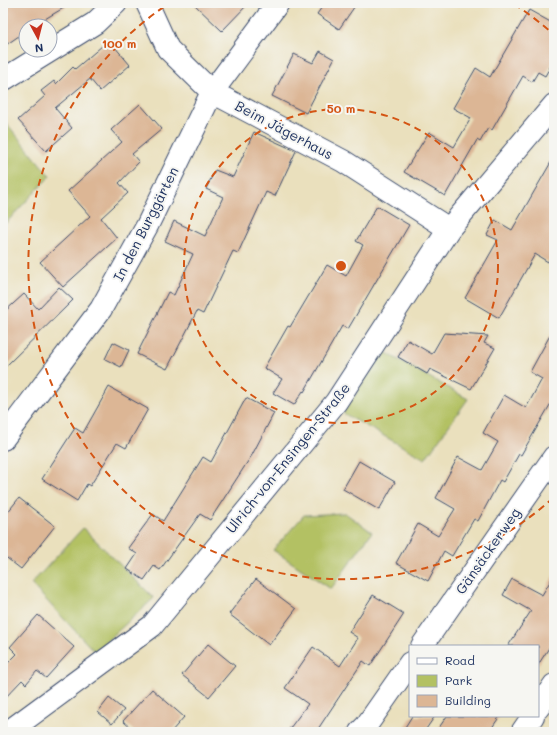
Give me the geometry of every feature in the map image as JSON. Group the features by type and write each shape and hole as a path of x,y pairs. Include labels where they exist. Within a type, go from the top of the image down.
{"street":[{"path":"3,80 95,23 116,3"},
{"name":"Beim Jägerhaus","path":"147,3 168,49 212,92 343,161 449,229"},
{"name":"In den Burggärten","path":"3,439 101,309 147,226 212,92 278,3"},
{"name":"Ulrich-von-Ensingen-Straße","path":"8,732 152,626 336,402 449,229 554,105"},
{"name":"Gänsäckerweg","path":"423,645 554,457"},
{"path":"360,732 366,726 409,664"},
{"path":"539,707 554,685"},
{"path":"522,732 532,717"}],"green space":[{"path":"3,119 50,176 4,225 3,223"},
{"path":"383,351 468,399 425,459 343,413"},
{"path":"345,513 372,532 331,589 273,550 304,515"},
{"path":"83,528 154,598 95,652 31,584"}],"building":[{"path":"3,3 72,3 47,18 18,18 18,37 3,47"},
{"path":"193,3 249,3 222,31"},
{"path":"325,3 357,3 339,29 317,14"},
{"path":"529,10 554,24 554,60 545,76 538,72 532,82 523,76 492,130 488,128 480,142 477,140 445,196 404,172 429,132 454,147 471,118 453,108 476,68 490,77"},
{"path":"109,40 130,65 100,91 90,79 55,108 72,128 46,151 18,120 45,96 41,91 54,81 56,84 73,67 75,69"},
{"path":"320,51 334,59 306,113 272,96 294,54 313,63"},
{"path":"140,104 162,129 132,154 139,162 119,183 128,193 101,218 117,238 63,287 40,262 90,216 68,191 122,142 111,130"},
{"path":"254,132 296,151 275,196 266,192 238,253 233,251 203,314 197,311 167,369 137,354 168,292 174,295 193,254 165,241 174,221 205,236 223,197 206,189 215,170 233,177"},
{"path":"554,157 554,251 548,262 535,254 499,318 465,298 498,240 487,235 495,220 512,230"},
{"path":"377,206 409,225 348,329 342,326 304,392 303,391 294,405 273,393 282,379 264,368 288,326 290,327 327,265 346,276 363,245 356,241"},
{"path":"59,287 73,300 3,369 3,313 24,294 38,309"},
{"path":"554,328 554,398 521,455 519,454 503,482 500,480 478,521 474,519 452,556 444,551 428,581 396,563 418,524 438,536 455,509 436,498 458,457 482,470 498,442 483,433 504,395 526,408 542,379 530,372"},
{"path":"444,333 488,336 484,343 495,348 471,389 430,369 427,374 398,357 408,340 432,354"},
{"path":"113,342 129,350 121,367 105,359"},
{"path":"109,387 148,409 126,448 117,443 90,486 87,484 77,501 42,479 75,428 83,433"},
{"path":"246,398 274,413 252,455 210,520 200,514 160,570 154,566 144,580 127,569 137,554 128,548 153,514 163,521 203,457 211,462"},
{"path":"359,461 395,482 379,510 343,489"},
{"path":"19,498 55,526 21,569 3,555 3,518"},
{"path":"554,575 554,640 539,663 539,645 509,645 531,611 503,595 512,579 542,595"},
{"path":"256,579 296,609 269,645 229,614"},
{"path":"373,595 404,614 370,666 363,661 316,732 287,732 308,704 285,688 313,647 340,666 358,638 349,632"},
{"path":"38,615 74,647 46,678 37,671 26,684 22,680 3,700 3,668 17,654 10,647"},
{"path":"208,644 235,666 209,697 182,675"},
{"path":"152,689 184,717 171,732 135,732 123,721"},
{"path":"109,698 124,710 112,724 98,712"},
{"path":"411,717 434,717 424,732 402,732"},
{"path":"446,717 499,717 489,732 436,732"}]}
